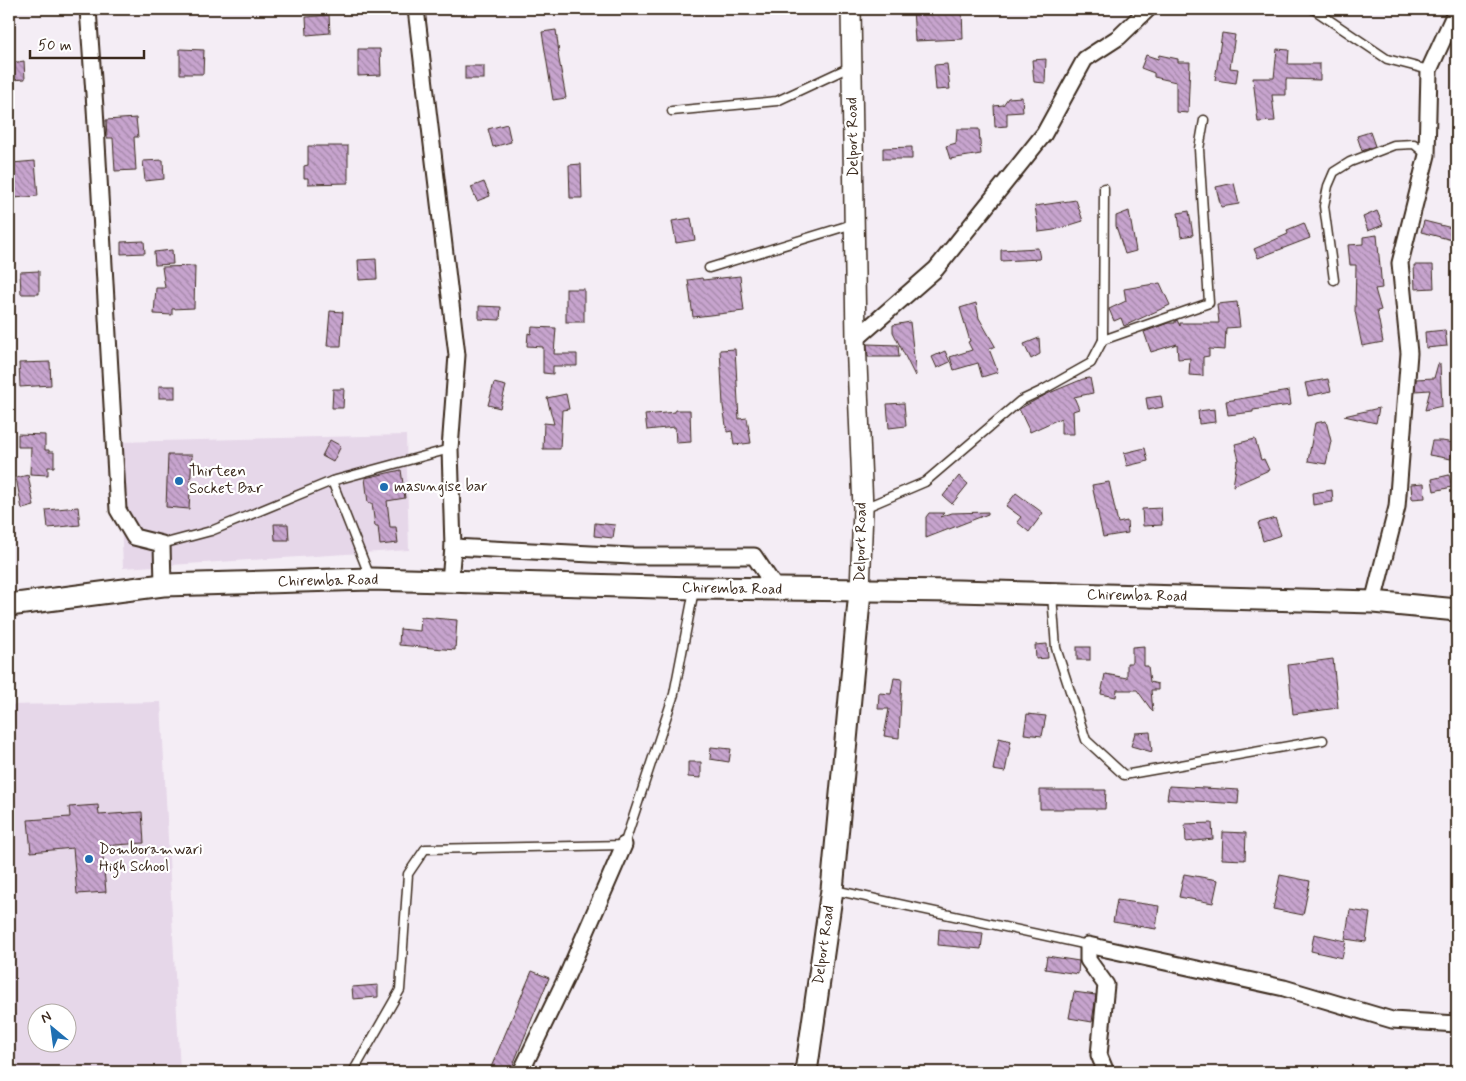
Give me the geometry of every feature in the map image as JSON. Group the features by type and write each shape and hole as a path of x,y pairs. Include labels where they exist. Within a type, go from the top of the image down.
{"main road":[{"name":"Chiremba Road","path":"9,605 163,585 371,580 1373,602 1457,610"},
{"name":"Delport Road","path":"806,1072 832,890 860,591"}],"street":[{"path":"88,9 118,510 134,537 162,544 163,585"},
{"path":"416,9 456,355 450,449 454,547 450,581"},
{"name":"Delport Road","path":"850,9 856,338 863,509 860,591"},
{"path":"856,338 936,269 1044,134 1085,59 1119,37 1148,9"},
{"path":"1373,602 1397,507 1409,353 1400,263 1427,155 1428,70 1457,9"},
{"path":"454,547 631,556 754,556 777,590"},
{"path":"521,1072 566,978 624,845"},
{"path":"1106,1072 1099,1055 1106,985 1088,960 1088,945 1284,988 1392,1020 1457,1024"}],"lane":[{"path":"1313,9 1387,59 1428,70"},
{"path":"672,111 776,101 852,66"},
{"path":"1103,340 1209,303 1199,150 1204,120"},
{"path":"1334,280 1324,206 1328,186 1334,172 1350,162 1394,145 1414,144 1427,155"},
{"path":"863,509 925,482 1020,401 1091,363 1103,340 1104,188"},
{"path":"709,268 854,223"},
{"path":"162,544 211,531 332,481 450,449"},
{"path":"332,481 371,580"},
{"path":"353,1072 400,990 408,874 425,849 624,845 674,694 694,588"},
{"path":"1052,594 1056,648 1086,740 1124,775 1323,740"},
{"path":"832,890 1088,945"}],"shaded area":[{"path":"406,435 409,550 123,568 118,442"},
{"name":"Domboramwari High School","path":"161,702 180,1072 9,1072 9,705"}],"building":[{"path":"913,9 962,9 963,39 915,41"},
{"path":"329,15 330,33 307,35 306,17"},
{"path":"556,30 558,54 566,98 553,100 542,32"},
{"path":"1222,33 1235,35 1230,68 1238,69 1236,83 1215,80"},
{"path":"180,49 204,50 203,74 180,74"},
{"path":"358,49 380,49 381,75 358,76"},
{"path":"1277,49 1289,50 1288,64 1320,64 1320,80 1286,79 1286,95 1272,95 1275,121 1258,122 1253,78 1274,78"},
{"path":"1146,55 1158,59 1159,55 1178,59 1178,62 1190,62 1188,113 1176,112 1176,82 1154,77 1154,73 1141,68"},
{"path":"1046,59 1045,83 1034,82 1032,60"},
{"path":"24,61 25,79 12,80 11,63"},
{"path":"947,64 950,89 936,90 934,65"},
{"path":"465,66 484,66 484,79 465,79"},
{"path":"1022,97 1023,112 1007,113 1007,126 995,127 994,106 1003,105 1008,98"},
{"path":"136,118 138,137 134,137 136,170 115,171 113,138 107,138 106,120"},
{"path":"507,124 511,142 493,147 488,129"},
{"path":"957,129 979,129 981,154 950,159 946,146 956,143"},
{"path":"1370,132 1375,146 1362,151 1357,136"},
{"path":"308,146 348,146 348,183 308,184 308,178 304,178 304,166 308,165"},
{"path":"912,147 912,159 883,159 883,148"},
{"path":"163,160 164,179 145,181 143,161"},
{"path":"35,161 38,196 14,198 12,163"},
{"path":"581,164 582,198 570,198 569,165"},
{"path":"484,182 490,196 477,201 471,187"},
{"path":"1234,183 1239,204 1221,207 1216,187"},
{"path":"1076,200 1083,221 1054,230 1039,232 1035,206"},
{"path":"1129,211 1136,251 1125,254 1116,226 1116,216"},
{"path":"1189,211 1193,235 1181,237 1178,213"},
{"path":"1377,211 1383,225 1368,231 1363,217"},
{"path":"691,218 695,240 676,243 672,221"},
{"path":"1424,221 1452,228 1452,240 1421,232"},
{"path":"1304,223 1310,238 1258,258 1254,249 1288,234 1287,230"},
{"path":"1377,235 1382,288 1375,289 1381,310 1377,311 1383,342 1362,346 1355,311 1356,265 1350,265 1348,245 1363,244 1363,237"},
{"path":"144,241 145,253 121,254 121,242"},
{"path":"1038,248 1040,259 1001,261 1001,250"},
{"path":"172,250 173,264 155,265 154,252"},
{"path":"376,259 377,279 359,280 358,260"},
{"path":"1414,265 1433,265 1434,288 1415,289"},
{"path":"195,266 194,308 172,309 172,315 154,314 156,288 165,288 162,267"},
{"path":"39,271 39,294 21,294 20,272"},
{"path":"740,276 744,311 693,317 688,280"},
{"path":"1160,283 1170,305 1124,326 1121,318 1114,321 1109,309 1126,301 1124,289"},
{"path":"566,289 584,289 584,322 566,322"},
{"path":"1237,302 1240,327 1226,328 1225,350 1209,349 1209,356 1203,357 1203,376 1189,375 1190,358 1178,359 1177,344 1151,352 1144,332 1168,323 1175,323 1177,320 1180,326 1180,323 1219,323 1217,304"},
{"path":"976,303 979,318 995,346 989,349 998,372 982,377 978,363 954,370 950,357 972,350 968,342 970,341 960,308"},
{"path":"479,306 501,307 500,320 479,319"},
{"path":"330,311 343,312 341,346 327,346"},
{"path":"910,322 915,376 893,332 893,325"},
{"path":"532,327 556,328 554,354 577,354 577,366 553,366 553,374 543,373 543,347 527,346 528,333 531,334"},
{"path":"1445,330 1447,346 1426,348 1425,332"},
{"path":"1039,338 1040,354 1031,359 1024,344"},
{"path":"867,344 898,345 899,357 868,357"},
{"path":"735,349 739,419 747,418 751,443 734,445 732,431 727,432 723,406 720,350"},
{"path":"945,351 950,362 937,368 932,357"},
{"path":"50,362 51,385 20,387 19,363"},
{"path":"1438,364 1440,364 1442,406 1425,410 1430,390 1415,391 1416,379 1434,378"},
{"path":"1090,378 1093,393 1074,397 1079,409 1073,411 1074,434 1061,434 1061,418 1030,432 1019,409 1047,394 1083,379"},
{"path":"1328,379 1331,391 1308,396 1305,383"},
{"path":"494,383 506,386 500,408 488,405"},
{"path":"159,386 175,386 175,398 159,398"},
{"path":"333,389 344,389 343,408 332,408"},
{"path":"1289,391 1291,405 1228,415 1226,401"},
{"path":"566,394 569,409 562,410 560,449 543,449 544,423 554,424 547,398"},
{"path":"1161,396 1163,407 1148,410 1146,398"},
{"path":"904,403 906,426 889,428 887,404"},
{"path":"1379,408 1376,423 1344,416"},
{"path":"1214,409 1215,422 1199,424 1198,411"},
{"path":"675,410 690,410 691,442 676,443 675,427 647,430 645,415 675,412"},
{"path":"1326,421 1331,441 1326,464 1308,461 1315,423"},
{"path":"18,434 45,435 45,450 54,452 54,467 48,467 48,475 30,474 31,447 18,447"},
{"path":"1255,439 1261,460 1264,459 1269,470 1233,486 1237,461 1239,460 1235,444"},
{"path":"330,440 341,446 333,462 322,456"},
{"path":"1432,441 1454,443 1451,459 1429,455"},
{"path":"1145,448 1148,461 1127,466 1124,453"},
{"name":"Thirteen Socket Bar","path":"168,455 192,455 189,509 166,507"},
{"path":"401,470 405,498 387,501 390,527 396,527 398,543 380,545 378,526 375,526 372,503 368,503 365,478"},
{"path":"28,475 34,506 22,509 16,478"},
{"path":"1449,475 1452,487 1434,491 1432,479"},
{"path":"959,476 968,484 952,504 943,496"},
{"path":"1109,482 1118,523 1127,521 1128,533 1103,537 1092,485"},
{"path":"1424,483 1425,498 1412,499 1411,484"},
{"path":"1332,490 1333,502 1313,505 1312,493"},
{"path":"1016,493 1043,513 1029,532 1017,522 1021,517 1006,506"},
{"path":"78,507 80,525 48,528 46,510"},
{"path":"1161,508 1162,525 1143,526 1142,509"},
{"path":"988,512 988,514 926,538 926,517 929,513 944,513 940,517 952,513"},
{"path":"1275,518 1281,535 1263,541 1258,523"},
{"path":"595,523 615,525 613,538 594,536"},
{"path":"274,524 288,524 289,540 275,540"},
{"path":"421,617 457,620 455,650 399,645 400,629 420,631"},
{"path":"1047,644 1048,658 1036,659 1035,645"},
{"path":"1144,646 1144,666 1148,666 1150,682 1158,684 1158,690 1151,690 1153,712 1137,690 1117,690 1116,697 1101,694 1105,674 1127,678 1127,663 1132,663 1132,647"},
{"path":"1077,647 1090,647 1090,660 1077,660"},
{"path":"1333,659 1338,708 1293,714 1288,665"},
{"path":"894,678 902,679 899,738 884,736 889,709 878,709 879,693 891,694"},
{"path":"1027,714 1046,716 1042,736 1024,734"},
{"path":"1150,732 1152,752 1131,746 1135,733"},
{"path":"999,738 1011,741 1005,772 993,770"},
{"path":"711,747 731,749 729,762 710,759"},
{"path":"688,762 701,762 701,778 688,777"},
{"path":"1169,786 1239,790 1238,804 1167,799"},
{"path":"1040,790 1106,790 1105,809 1040,809"},
{"path":"98,805 99,815 142,812 144,843 102,846 106,892 77,894 73,848 31,852 28,820 70,817 69,807"},
{"path":"1212,823 1213,839 1186,842 1185,824"},
{"path":"1223,832 1246,833 1245,860 1222,859"},
{"path":"1184,874 1218,880 1213,903 1179,897"},
{"path":"1280,875 1310,881 1303,915 1273,909"},
{"path":"1117,900 1159,906 1156,929 1113,922"},
{"path":"1350,910 1370,913 1366,942 1345,939"},
{"path":"939,929 983,933 981,949 938,945"},
{"path":"1314,934 1346,941 1342,958 1311,951"},
{"path":"1047,956 1079,961 1078,974 1045,969"},
{"path":"532,971 549,978 510,1072 489,1072"},
{"path":"378,985 378,997 353,999 352,987"},
{"path":"1074,992 1096,995 1092,1022 1069,1018"}],"place":[{"name":"Thirteen Socket Bar","path":"179,481"},
{"name":"masungise bar","path":"384,487"},
{"name":"Domboramwari High School","path":"89,859"}]}
